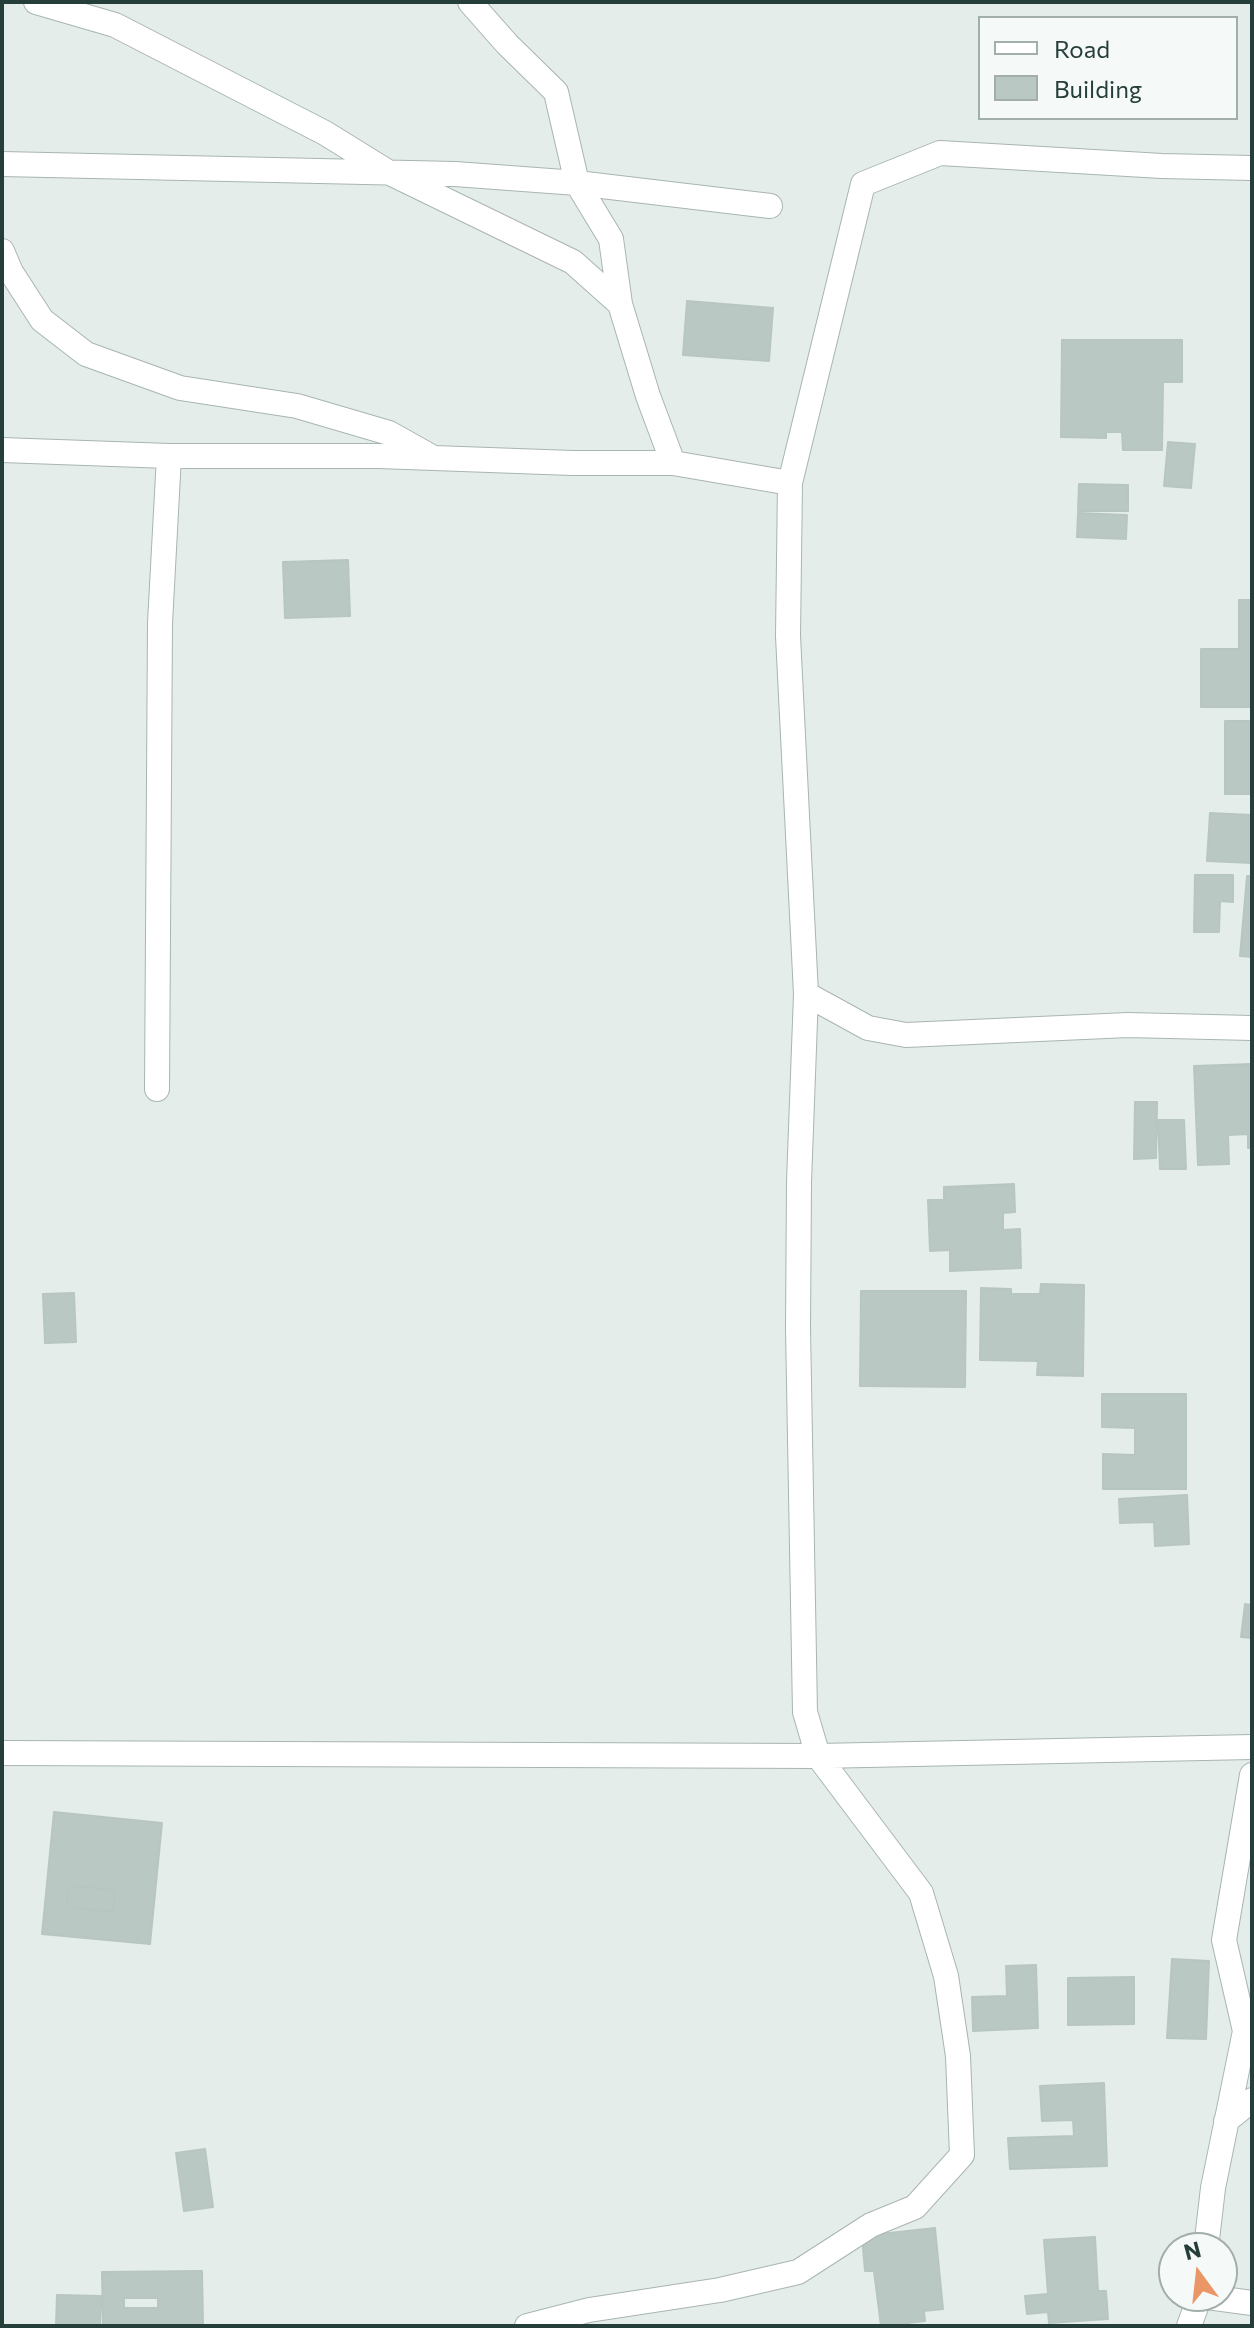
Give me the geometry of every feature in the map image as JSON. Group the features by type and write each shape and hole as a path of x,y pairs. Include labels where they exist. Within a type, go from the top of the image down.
{"street":[{"path":"36,2 115,25 325,133 388,172 573,262 620,304"},
{"path":"470,2 556,92 577,183 611,239 620,304 648,396 673,463"},
{"path":"527,2326 589,2310 720,2290 798,2272 871,2225 915,2207 962,2155 958,2056 946,1976 921,1893 818,1756 805,1712 800,1501 799,1197 806,994 788,636 790,483 863,184 940,153 1252,168"},
{"path":"3,164 455,174 577,183 770,206"},
{"path":"2,251 11,272 42,320 86,354 180,388 297,406 389,433 434,458"},
{"path":"2,450 169,456 673,463 790,483"},
{"path":"157,1089 160,623 169,456"},
{"path":"806,994 868,1028 906,1035 1128,1025 1252,1028"},
{"path":"2,1753 818,1756 1252,1747"},
{"path":"1208,2232 1213,2188 1245,2031 1224,1940 1252,1775"},
{"path":"1226,2121 1252,2100"}],"building":[{"path":"687,301 773,308 769,361 683,355"},
{"path":"1062,340 1182,340 1182,382 1163,382 1162,450 1123,450 1122,432 1106,432 1106,438 1061,437"},
{"path":"1168,442 1195,444 1191,488 1164,486"},
{"path":"1079,484 1128,485 1128,511 1078,511"},
{"path":"1078,513 1127,515 1126,539 1077,537"},
{"path":"348,560 350,616 285,618 283,562"},
{"path":"1239,600 1252,600 1252,707 1201,707 1201,649 1239,649"},
{"path":"1225,721 1252,721 1252,794 1225,794"},
{"path":"1210,813 1252,815 1252,863 1207,861"},
{"path":"1195,875 1233,875 1233,902 1220,901 1219,932 1194,932"},
{"path":"1247,876 1252,876 1252,957 1240,956"},
{"path":"1252,1064 1252,1148 1248,1148 1248,1134 1228,1135 1229,1164 1198,1165 1194,1066"},
{"path":"1135,1102 1157,1102 1156,1158 1134,1159"},
{"path":"1158,1120 1184,1120 1186,1169 1160,1169"},
{"path":"1014,1184 1015,1212 1003,1213 1003,1230 1020,1229 1021,1268 950,1271 950,1250 930,1251 928,1200 944,1200 944,1187"},
{"path":"1041,1284 1084,1285 1083,1376 1037,1375 1038,1361 980,1360 981,1288 1011,1289 1011,1294 1040,1294"},
{"path":"861,1291 966,1291 965,1387 860,1386"},
{"path":"74,1293 76,1342 45,1343 43,1294"},
{"path":"1102,1394 1186,1394 1186,1489 1103,1489 1103,1454 1135,1455 1135,1428 1102,1427"},
{"path":"1187,1495 1189,1544 1155,1546 1154,1522 1120,1523 1119,1499"},
{"path":"1245,1604 1252,1605 1252,1638 1241,1637"},
{"path":"54,1812 162,1823 150,1944 42,1934","holes":["69,1886 115,1890 113,1912 66,1907"]},
{"path":"69,1886 115,1890 113,1912 66,1907"},
{"path":"1172,1959 1209,1961 1206,2039 1167,2038"},
{"path":"1036,1965 1038,2028 973,2031 972,1997 1007,1996 1006,1966"},
{"path":"1134,1977 1134,2024 1068,2025 1068,1978"},
{"path":"1104,2083 1107,2166 1010,2169 1008,2138 1074,2136 1073,2120 1042,2121 1040,2086"},
{"path":"205,2149 213,2207 184,2211 176,2153"},
{"path":"935,2228 943,2309 924,2311 925,2321 881,2326 874,2271 865,2271 862,2236"},
{"path":"1095,2237 1098,2291 1106,2291 1108,2319 1049,2323 1048,2312 1027,2314 1025,2296 1048,2294 1044,2240"},
{"path":"202,2271 203,2326 103,2326 102,2272","holes":["124,2298 158,2298 158,2308 124,2308"]},
{"path":"57,2295 101,2296 100,2326 56,2326"}]}
